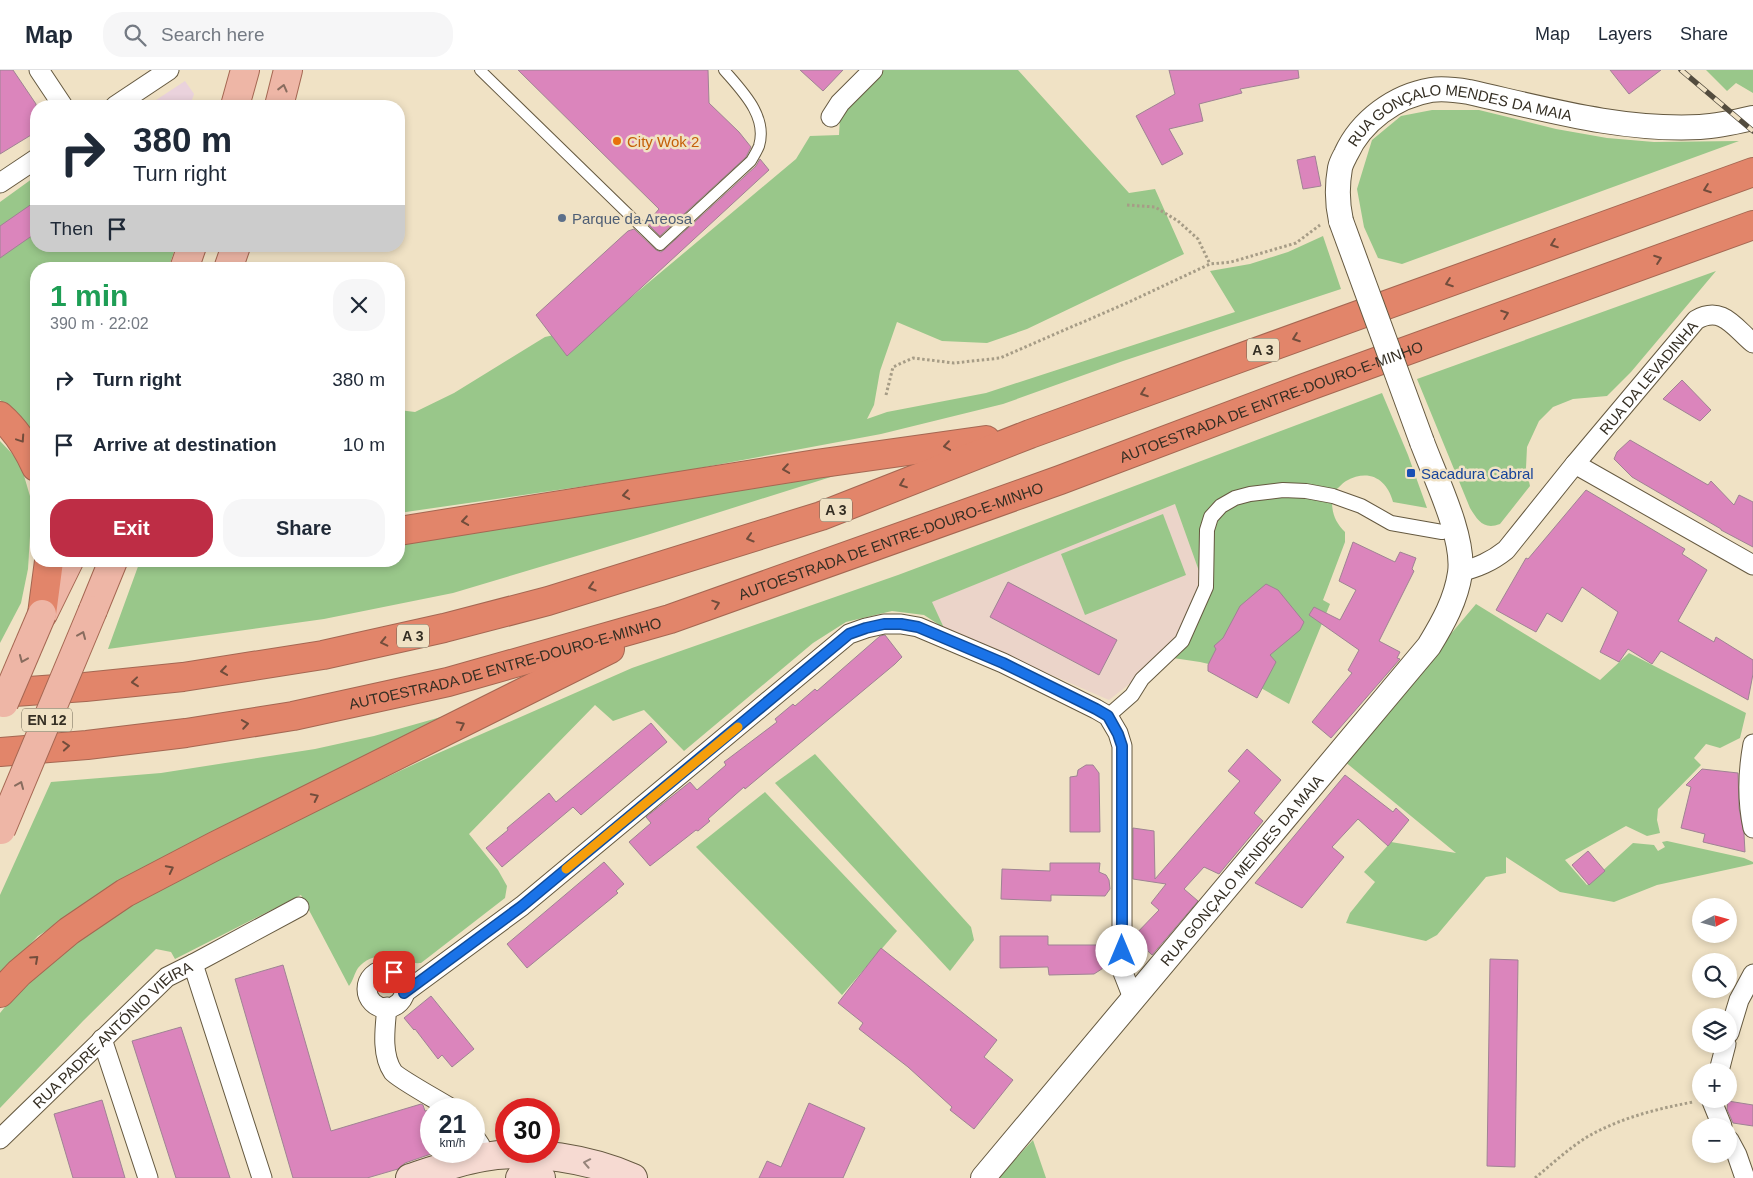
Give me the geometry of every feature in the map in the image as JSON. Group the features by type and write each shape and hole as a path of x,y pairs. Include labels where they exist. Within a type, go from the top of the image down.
{"highway":[{"name":"A 3","path":"0,694 183,677 243,669 323,655 444,628 548,600 821,516 1030,434 1753,172"},
{"name":"AUTOESTRADA DE ENTRE-DOURO-E-MINHO","path":"0,752 86,745 177,734 303,714 448,682 670,619 1060,480 1304,388 1753,225"},
{"path":"0,416 17,434 30,452"},
{"path":"405,530 816,464 1030,434"},
{"path":"42,614 48,567"},
{"path":"0,993 70,930 125,893 670,619"}],"main road":[{"path":"280,100 288,70"},
{"path":"237,100 244,71"},
{"name":"EN 12","path":"0,712 42,614 66,567"},
{"name":"EN 12","path":"0,831 111,567"},
{"path":"485,1147 516,1154 548,1156 598,1166 634,1178"},
{"path":"410,1178 442,1163"},
{"path":"520,1178 541,1178"}],"street":[{"path":"39,70 59,100"},
{"path":"124,100 169,70"},
{"path":"831,117 840,103 873,70"},
{"name":"RUA GONÇALO MENDES DA MAIA","path":"983,1178 1429,646 1444,622 1454,600 1460,572 1458,540 1338,207 1340,166 1350,143 1366,123 1387,108 1408,96 1431,90 1469,92 1608,122 1641,126 1701,127 1753,118"},
{"path":"0,183 30,163"},
{"name":"RUA DA LEVADINHA","path":"1575,464 1696,320 1709,314 1722,316 1753,343"},
{"path":"1460,572 1480,567 1494,560 1506,550 1575,464 1753,565"},
{"path":"1108,716 1132,695 1142,679 1182,641 1206,587 1207,530 1211,517 1220,506 1235,498 1250,494 1283,490 1306,490 1333,496 1361,506 1391,524 1442,532 1454,527"},
{"path":"404,993 402,981 394,972 381,971 371,977 367,989 370,1000 381,1007 387,1008 398,1003 404,993 522,906 849,634 884,624 901,624 918,627 1003,663 1108,716 1122,746 1122,970 1133,998"},
{"path":"1753,744 1749,772 1749,795 1750,816 1753,828"},
{"path":"193,964 298,907"},
{"name":"RUA PADRE ANTÓNIO VIEIRA","path":"0,1139 167,978 193,964 262,1178"},
{"path":"1737,1008 1753,974"},
{"path":"387,1008 385,1028 386,1051 394,1073 434,1098"},
{"path":"102,1039 148,1178"},
{"path":"1737,1155 1745,1178"}],"lane":[{"path":"480,70 660,245 751,161 758,147 761,130 756,112 745,95 724,70"}],"path":[{"path":"1127,204 1155,207 1178,221 1198,239 1210,264"},
{"path":"886,394 893,367 913,358 954,363 1000,358 1129,302 1210,264 1231,262 1296,243 1326,219 1342,221"},
{"path":"1535,1178 1575,1146 1610,1126 1667,1107 1692,1102"}],"shaded area":[{"path":"185,81 194,94 192,100 156,100"},
{"path":"1175,504 1204,585 1179,637 1143,673 1109,700 944,628 931,602"}],"green space":[{"path":"884,70 1018,70 1129,193 1155,189 1184,254 1027,329 987,343 942,341 897,322 880,371 874,405 867,419 887,412 986,393 1235,312 1210,271 1250,264 1288,252 1323,236 1341,289 1123,361 1003,404 881,434 668,474 405,512 405,411 415,412 454,393 545,337 598,325 796,159 810,136 839,135 840,117"},
{"path":"1706,70 1753,70 1753,93 1736,83 1727,91"},
{"path":"1432,110 1479,110 1556,129 1607,138 1654,142 1739,141 1402,264 1378,258 1364,227 1357,189 1372,140 1401,116"},
{"path":"30,180 30,252 174,252 170,262 30,262 30,433 0,400 0,202"},
{"path":"1716,271 1631,372 1607,396 1573,399 1553,407 1539,421 1527,447 1526,468 1530,486 1500,524 1490,526 1482,523 1470,508 1417,379"},
{"path":"1382,393 1408,455 1427,508 1393,502 1382,482 1369,476 1354,477 1333,491 1297,486 1213,505 1204,585 1175,504 932,602 944,628 924,615 892,611 846,622 813,643 684,751 644,710 613,721 595,705 469,834 498,870 507,886 505,898 421,963 388,956 371,958 358,968 349,986 301,895 175,959 171,952 156,949 83,1021 0,1108 0,1013 18,991 75,941 145,895 284,825 434,755 632,668 898,575"},
{"path":"0,441 20,462 30,496 30,536 28,569 21,603 0,643"},
{"path":"817,475 834,476 647,535 453,593 324,619 108,649 138,567 405,567 405,541"},
{"path":"1283,496 1308,497 1332,502 1335,518 1345,532 1345,542 1323,600 1330,604 1289,704 1226,668 1173,658 1184,647 1213,531 1218,520 1233,506 1241,503"},
{"path":"1163,514 1186,575 1085,615 1061,554"},
{"path":"1476,604 1600,680 1629,653 1746,713 1740,738 1720,748 1706,744 1694,758 1701,765 1658,809 1657,820 1660,833 1647,836 1626,826 1565,860 1587,885 1633,843 1654,845 1658,851 1665,847 1662,842 1667,841 1744,858 1753,862 1753,864 1657,885 1614,902 1560,892 1506,857 1506,873 1486,877 1437,935 1426,941 1346,923 1350,913 1375,882 1364,872 1391,842 1456,853 1344,761"},
{"path":"469,709 161,858 38,936 0,976 0,895 51,782 161,773 315,749 374,736"},
{"path":"815,754 971,927 974,940 950,971 775,783"},
{"path":"765,792 897,931 842,995 696,847"},
{"path":"1033,1140 1046,1178 998,1178 1000,1175"}],"building":[{"path":"0,70 13,70 33,100 30,100 30,136 0,154"},
{"path":"518,70 708,70 709,103 739,132 751,147 746,157 660,236 647,223 659,209"},
{"path":"800,70 843,70 823,91"},
{"path":"1169,70 1298,70 1299,78 1240,89 1242,93 1199,104 1203,121 1169,129 1183,154 1162,165 1136,116 1175,94"},
{"path":"1610,70 1661,70 1629,94"},
{"path":"1315,156 1321,186 1303,189 1297,160"},
{"path":"760,159 769,170 567,356 536,315 628,231 634,229 656,250 661,252 664,250 756,166"},
{"path":"30,205 30,237 0,258 0,226"},
{"path":"1682,380 1711,410 1700,421 1663,399"},
{"path":"1630,440 1708,485 1711,481 1734,505 1739,495 1753,502 1753,547 1632,477 1614,459 1617,452"},
{"path":"1586,490 1685,549 1682,554 1707,570 1678,621 1714,642 1716,637 1753,660 1753,674 1748,700 1661,651 1652,664 1628,649 1619,662 1600,652 1618,612 1582,587 1562,622 1547,613 1536,632 1496,610 1526,558 1528,559"},
{"path":"1353,542 1395,562 1400,552 1416,558 1412,569 1414,571 1379,641 1400,652 1397,658 1400,659 1331,738 1312,722 1352,673 1348,670 1359,650 1309,615 1314,607 1340,620 1356,590 1339,581"},
{"path":"1008,582 1117,640 1099,675 990,617"},
{"path":"1266,584 1278,590 1304,622 1300,630 1270,655 1276,662 1257,698 1208,671 1208,665 1216,649 1214,646 1223,638 1240,606"},
{"path":"885,635 902,657 895,664 745,789 744,787 708,819 710,821 698,831 696,830 650,866 629,842 651,823 646,817 690,782 697,790 726,765 724,762 777,722 775,719 793,704 795,706 815,689 817,691 880,636"},
{"path":"651,723 667,742 581,815 573,807 502,867 486,848 549,793 556,802"},
{"path":"1247,749 1281,780 1254,813 1263,821 1219,874 1204,867 1184,889 1198,901 1152,955 1133,937 1159,910 1151,903 1166,884 1133,879 1133,828 1154,831 1155,879 1240,781 1228,771"},
{"path":"1086,765 1093,765 1099,773 1100,832 1070,832 1070,777 1077,776 1078,770"},
{"path":"1702,769 1738,773 1739,808 1745,852 1703,842 1705,834 1681,828 1691,787 1686,785"},
{"path":"1345,775 1393,812 1396,808 1409,820 1388,846 1358,819 1332,847 1344,857 1302,908 1255,883"},
{"path":"1588,851 1605,871 1589,885 1572,865"},
{"path":"604,862 624,884 616,891 618,893 527,968 507,944"},
{"path":"1050,863 1100,863 1099,872 1106,875 1109,880 1110,889 1105,896 1051,895 1051,901 1001,899 1002,869 1050,871"},
{"path":"1000,936 1048,936 1048,945 1102,945 1108,951 1110,959 1108,965 1094,974 1049,975 1048,967 1000,968"},
{"path":"881,948 997,1040 984,1057 1013,1080 974,1129 950,1110 952,1107 908,1067 859,1029 863,1023 838,1003"},
{"path":"1490,959 1518,960 1515,1167 1487,1166"},
{"path":"283,965 331,1131 420,1104 420,1158 405,1163 398,1169 367,1178 293,1178 235,979"},
{"path":"431,996 474,1049 452,1067 442,1055 438,1059 404,1018"},
{"path":"181,1027 230,1178 176,1178 132,1041"},
{"path":"102,1100 125,1178 73,1178 54,1114"},
{"path":"1737,1102 1753,1105 1753,1126 1737,1124 1737,1118 1731,1118 1727,1109 1737,1108"},
{"path":"809,1103 865,1128 843,1178 759,1178 767,1161 781,1167"}],"railway":[{"path":"1681,70 1753,131"}],"slow traffic":[{"path":"566,869 738,727"}],"place":[{"name":"City Wok 2","path":"617,141"},
{"name":"Parque da Areosa","path":"562,218"},
{"name":"Sacadura Cabral","path":"1411,473"}],"route":[{"path":"394,972 402,981 404,993 522,906 849,634 884,624 918,627 1003,663 1108,716 1122,746 1122,951"}]}
